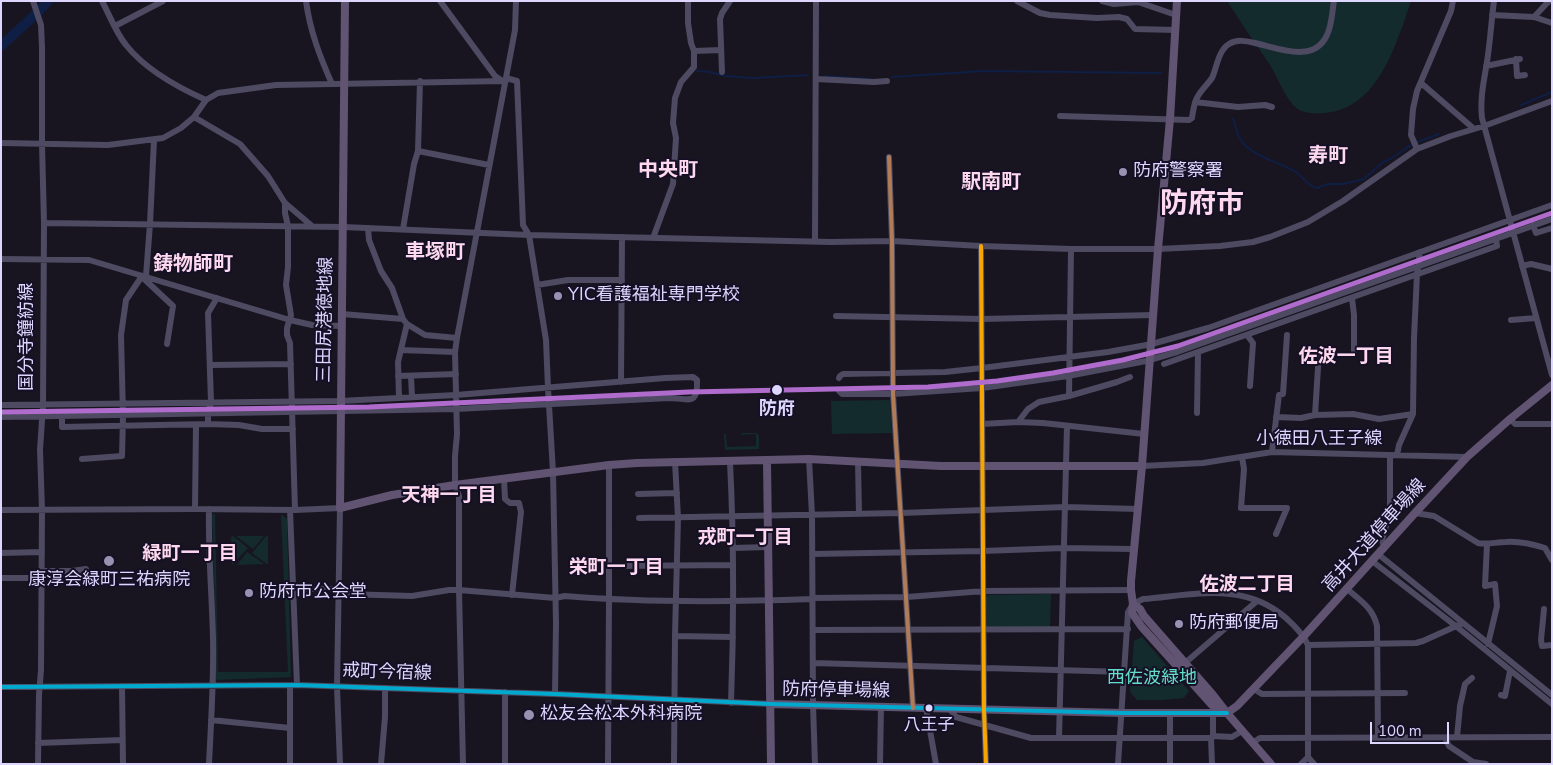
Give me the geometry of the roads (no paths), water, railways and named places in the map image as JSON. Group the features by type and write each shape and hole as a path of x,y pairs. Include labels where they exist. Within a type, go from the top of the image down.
{"main road":[{"name":"三田尻港徳地線","path":"340,508 345,1"},
{"path":"1177,1 1170,119 1158,250 1151,359 1133,550 1132,613 1146,633 1212,705 1227,713"},
{"name":"高井大道停車場線","path":"1227,713 1254,689 1304,636 1467,457 1552,385"},
{"path":"340,508 392,496 455,485 609,464 809,459 941,466 1142,466"},
{"name":"防府停車場線","path":"767,460 771,704 984,710 1227,713"},
{"path":"1133,604 1140,609 1270,764"},
{"path":"771,704 771,764"}],"street":[{"path":"102,1 126,44 168,80 206,100"},
{"path":"115,26 163,1"},
{"path":"306,1 312,33 319,55 332,84"},
{"path":"440,1 495,76 504,80"},
{"path":"463,764 459,496 455,485 457,434 456,352 504,80 515,30 516,1"},
{"path":"653,238 673,184 676,138 673,123 675,98 681,82 694,68 694,51 688,23 688,1"},
{"path":"722,72 720,19 730,1"},
{"path":"815,241 816,1"},
{"path":"1017,1 1040,13 1050,15 1097,18 1119,16 1127,20 1135,29 1176,30"},
{"path":"1102,1 1114,4 1138,2 1176,15"},
{"path":"1060,116 1189,120 1192,118 1197,96 1210,81 1223,50 1228,45 1239,40 1292,52 1311,50 1318,46 1327,35 1334,1"},
{"path":"1417,150 1411,135 1413,109 1421,83 1451,11 1453,1"},
{"path":"1494,1 1481,108 1484,126 1552,375"},
{"path":"1534,17 1549,1"},
{"name":"国分寺鐘紡線","path":"35,2 41,25 42,40 44,223 43,417 40,450 42,574 38,764"},
{"path":"1492,16 1534,17 1552,23"},
{"path":"694,51 721,50"},
{"path":"1486,66 1518,59 1517,76 1525,76"},
{"path":"816,79 887,81"},
{"path":"1,143 108,145 154,140 163,138 175,131 194,117 206,100 218,93 256,87 343,83 518,81 523,225 529,235 546,340 553,472 556,623 554,694"},
{"path":"403,229 418,150 420,82"},
{"path":"1421,83 1473,128"},
{"path":"44,223 343,226 529,235 892,241 1071,249 1158,250 1220,246 1253,242 1286,231 1327,212 1417,150 1473,128 1484,126 1552,101"},
{"path":"1195,102 1238,107 1272,106"},
{"path":"194,117 240,144 268,176 285,203 312,226"},
{"path":"82,458 122,456 121,335 126,300 144,276 150,224 154,140"},
{"path":"418,150 489,165"},
{"path":"889,157 892,241 893,394 912,666 913,708"},
{"path":"285,203 288,226 286,284 291,315 287,335 290,343 293,429 294,685 290,728 290,764"},
{"path":"839,378 843,374 946,372 1108,352 1152,344 1208,328 1552,205"},
{"path":"1164,364 1247,335 1418,266 1552,219"},
{"path":"1533,225 1536,233 1552,228"},
{"path":"368,228 370,240 382,271 392,288 405,322 398,362 399,398"},
{"path":"621,382 622,237"},
{"path":"839,390 842,394 893,394 982,388 1114,368 1177,352 1314,308 1352,298 1497,246 1496,239"},
{"path":"981,246 984,725 986,764"},
{"path":"1068,396 1071,249"},
{"path":"1384,547 1382,540 1390,512 1394,455 1413,414 1414,338 1420,252"},
{"path":"1,259 89,260 290,320 312,325 342,326"},
{"path":"1522,266 1530,264 1552,269"},
{"path":"144,276 173,306 166,344"},
{"path":"537,285 568,280 622,280"},
{"path":"1308,292 1314,308"},
{"path":"208,424 211,402 208,313 217,298"},
{"path":"1352,298 1354,354"},
{"path":"342,314 405,322 425,335 457,338"},
{"path":"836,316 982,319 1154,315"},
{"path":"1511,320 1536,318"},
{"path":"1208,328 1215,346"},
{"path":"1247,335 1253,343 1250,386"},
{"path":"1272,452 1279,395 1284,394 1287,335"},
{"path":"401,350 456,352"},
{"path":"1177,352 1180,359"},
{"path":"1197,413 1198,352"},
{"path":"1315,415 1319,352"},
{"path":"210,365 291,364"},
{"path":"1114,368 1117,382"},
{"path":"398,376 456,374"},
{"path":"411,376 412,397"},
{"path":"1,405 340,401 456,395 693,377 697,380 698,393 691,399 669,398 456,409 208,415 1,417"},
{"path":"1018,422 1033,405 1130,377"},
{"path":"1276,417 1301,418 1315,415 1353,414 1379,418 1413,414"},
{"path":"62,417 62,427 208,424 239,425 262,429 293,429"},
{"path":"1510,419 1516,424 1552,424"},
{"path":"982,424 1018,422 1144,434"},
{"path":"194,509 196,424"},
{"path":"1059,738 1067,426"},
{"name":"小徳田八王子線","path":"1142,466 1203,463 1272,452 1467,457"},
{"path":"1242,457 1244,469 1242,508 1287,508 1276,534"},
{"path":"809,459 812,514 815,764"},
{"path":"674,764 678,518 675,461"},
{"path":"730,462 733,548 731,703"},
{"path":"858,462 859,514"},
{"path":"608,764 609,464"},
{"path":"504,478 505,500 510,503 519,503 521,512 512,594"},
{"path":"638,494 677,493"},
{"path":"639,518 901,513 1065,506 1138,509"},
{"path":"1,510 292,510 340,508 337,687 340,764"},
{"path":"209,509 208,538 213,636 212,720 209,764"},
{"path":"1415,513 1434,516 1478,543 1488,544 1507,541 1545,548 1552,560"},
{"path":"1488,544 1485,586 1495,584 1497,606 1488,644"},
{"path":"733,548 768,547"},
{"path":"812,554 984,552 1063,548 1133,550"},
{"path":"1,553 42,552"},
{"path":"1378,554 1510,671 1552,704"},
{"path":"1372,561 1488,644 1552,695"},
{"path":"609,566 733,565"},
{"path":"1,578 86,569"},
{"path":"293,589 333,589 344,594 412,596 459,590 555,598 565,596 609,600 676,602 769,601 984,591 1131,590"},
{"path":"1347,589 1370,608 1377,626 1378,738"},
{"path":"1118,764 1128,612 1133,604 1143,599 1219,592 1239,595 1257,601 1280,613 1304,636 1308,645 1308,757 1314,764"},
{"path":"1185,663 1257,601"},
{"path":"1544,609 1542,646 1552,645"},
{"path":"1308,645 1407,644 1423,641 1460,625"},
{"path":"813,630 1128,629"},
{"path":"675,636 733,637"},
{"path":"813,663 1125,672"},
{"path":"1501,695 1505,696 1510,671"},
{"path":"1457,738 1460,706 1465,684 1472,678"},
{"name":"戒町今宿線","path":"1,687 294,685 771,704"},
{"path":"122,687 123,764"},
{"path":"381,764 385,717 385,688"},
{"path":"1254,689 1262,694 1405,692"},
{"path":"505,692 505,764"},
{"path":"880,707 880,764"},
{"path":"926,708 936,764"},
{"path":"949,708 956,717 1031,738 1170,739 1232,737 1242,731"},
{"path":"1170,712 1170,764"},
{"path":"1212,764 1213,714"},
{"path":"212,720 290,728"},
{"path":"1252,743 1260,738 1552,737"},
{"path":"1445,738 1449,746 1473,762 1486,764"},
{"path":"38,743 122,740"},
{"path":"1301,764 1308,757"}],"waterway":[{"path":"1,46 48,1"},
{"path":"697,71 753,78 808,75"},
{"path":"892,77 983,71 1161,73"},
{"path":"824,76 869,79"},
{"path":"1521,105 1552,92"},
{"path":"1233,119 1239,137 1250,149 1296,172 1317,188 1328,184 1343,184 1364,179 1383,162 1391,159 1413,144"},
{"path":"1417,142 1439,134"}],"place":[{"name":"防府警察署","path":"1123,172"},
{"name":"YIC看護福祉専門学校","path":"558,296"},
{"name":"防府","path":"777,390"},
{"name":"康淳会緑町三祐病院","path":"109,561"},
{"name":"防府市公会堂","path":"249,593"},
{"name":"防府郵便局","path":"1179,624"},
{"name":"八王子","path":"929,708"},
{"name":"松友会松本外科病院","path":"529,715"}],"district":[{"name":"寿町","path":"1328,157"},
{"name":"中央町","path":"668,171"},
{"name":"駅南町","path":"991,183"},
{"name":"防府市","path":"1202,205"},
{"name":"車塚町","path":"435,253"},
{"name":"鋳物師町","path":"193,265"},
{"name":"佐波一丁目","path":"1346,357"},
{"name":"天神一丁目","path":"449,496"},
{"name":"戎町一丁目","path":"745,538"},
{"name":"緑町一丁目","path":"190,554"},
{"name":"栄町一丁目","path":"616,568"},
{"name":"佐波二丁目","path":"1247,585"}],"park label":[{"name":"西佐波緑地","path":"1152,679"}]}
